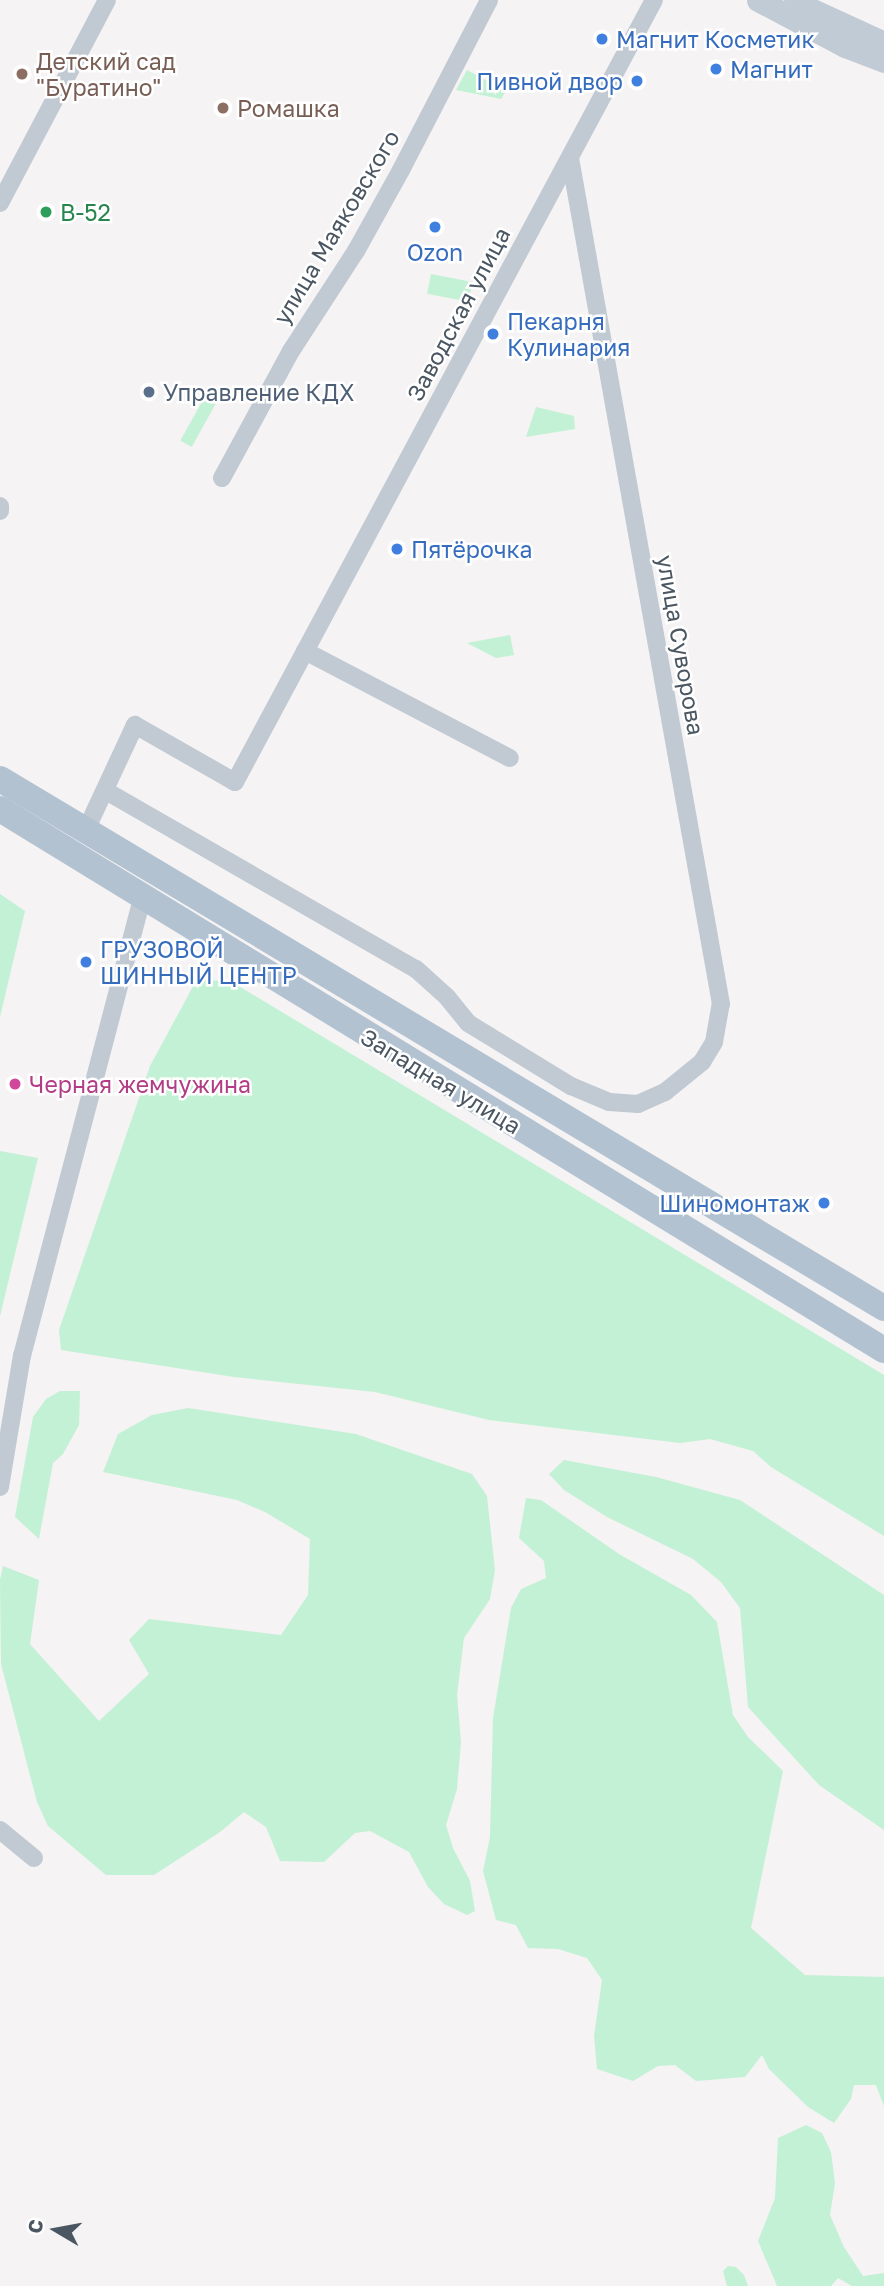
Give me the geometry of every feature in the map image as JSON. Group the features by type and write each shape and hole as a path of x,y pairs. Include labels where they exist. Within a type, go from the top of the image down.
{"main road":[{"path":"758,0 845,46 884,61"},
{"path":"791,0 884,43"},
{"name":"Западная улица","path":"0,779 884,1308"},
{"name":"Западная улица","path":"0,809 884,1350"}],"street":[{"path":"0,203 107,0"},
{"name":"улица Маяковского","path":"222,478 290,351 356,251 489,0"},
{"name":"Заводская улица","path":"86,830 135,725 235,782 654,0"},
{"name":"улица Суворова","path":"106,791 416,969 447,997 468,1023 572,1086 609,1102 638,1104 665,1092 702,1062 714,1042 721,1004 570,158"},
{"path":"306,651 510,758"},
{"path":"0,1487 4,1429 142,898"},
{"path":"0,1830 34,1858"}],"green space":[{"path":"467,70 506,91 501,99 456,90"},
{"path":"431,274 472,282 468,302 427,294"},
{"path":"209,389 220,395 192,447 180,441"},
{"path":"536,407 574,416 575,429 526,437"},
{"path":"510,635 514,655 496,658 467,643"},
{"path":"0,894 25,911 0,1017"},
{"path":"197,979 232,982 884,1375 884,1536 771,1467 753,1451 710,1439 680,1443 489,1420 375,1392 234,1377 61,1350 59,1330 150,1066"},
{"path":"0,1151 38,1158 0,1316"},
{"path":"60,1391 80,1391 79,1425 63,1454 53,1463 39,1539 15,1517 33,1417 46,1399"},
{"path":"188,1408 356,1434 472,1474 487,1496 495,1570 490,1599 464,1638 457,1695 461,1742 457,1789 446,1825 453,1848 470,1881 475,1911 467,1915 444,1904 428,1887 409,1852 370,1831 355,1833 324,1862 280,1861 266,1827 244,1812 220,1832 154,1875 106,1875 48,1826 37,1802 1,1664 0,1580 3,1566 39,1580 30,1644 99,1721 149,1674 129,1640 149,1619 281,1635 308,1595 310,1539 265,1512 237,1500 103,1472 118,1434 152,1415"},
{"path":"564,1460 656,1477 740,1500 884,1595 884,1830 819,1785 748,1707 740,1608 721,1582 693,1559 607,1517 564,1490 549,1474"},
{"path":"526,1498 541,1500 619,1554 691,1595 717,1622 733,1715 748,1737 783,1771 751,1928 805,1975 884,1977 884,2106 876,2085 854,2085 851,2099 834,2123 808,2107 769,2069 762,2055 745,2077 696,2081 675,2065 658,2066 633,2081 597,2069 594,2036 602,1980 587,1958 558,1949 528,1948 516,1925 496,1920 483,1871 490,1837 493,1718 511,1608 521,1589 546,1578 544,1561 519,1538"},
{"path":"806,2125 822,2133 831,2152 835,2183 830,2215 844,2247 863,2276 884,2273 884,2286 852,2286 838,2278 831,2286 777,2286 758,2241 775,2198 778,2138"},
{"path":"728,2266 736,2267 744,2275 748,2286 727,2286 723,2271"}],"place":[{"name":"Магнит Косметик","path":"602,39"},
{"name":"Магнит","path":"716,69"},
{"name":"Детский сад \"Буратино\"","path":"22,74"},
{"name":"Пивной двор","path":"637,81"},
{"name":"Ромашка","path":"223,108"},
{"name":"В-52","path":"46,212"},
{"name":"Ozon","path":"435,227"},
{"name":"Пекарня Кулинария","path":"493,334"},
{"name":"Управление КДХ","path":"149,392"},
{"name":"Пятёрочка","path":"397,549"},
{"name":"ГРУЗОВОЙ ШИННЫЙ ЦЕНТР","path":"86,962"},
{"name":"Черная жемчужина","path":"15,1084"},
{"name":"Шиномонтаж","path":"824,1203"}]}
